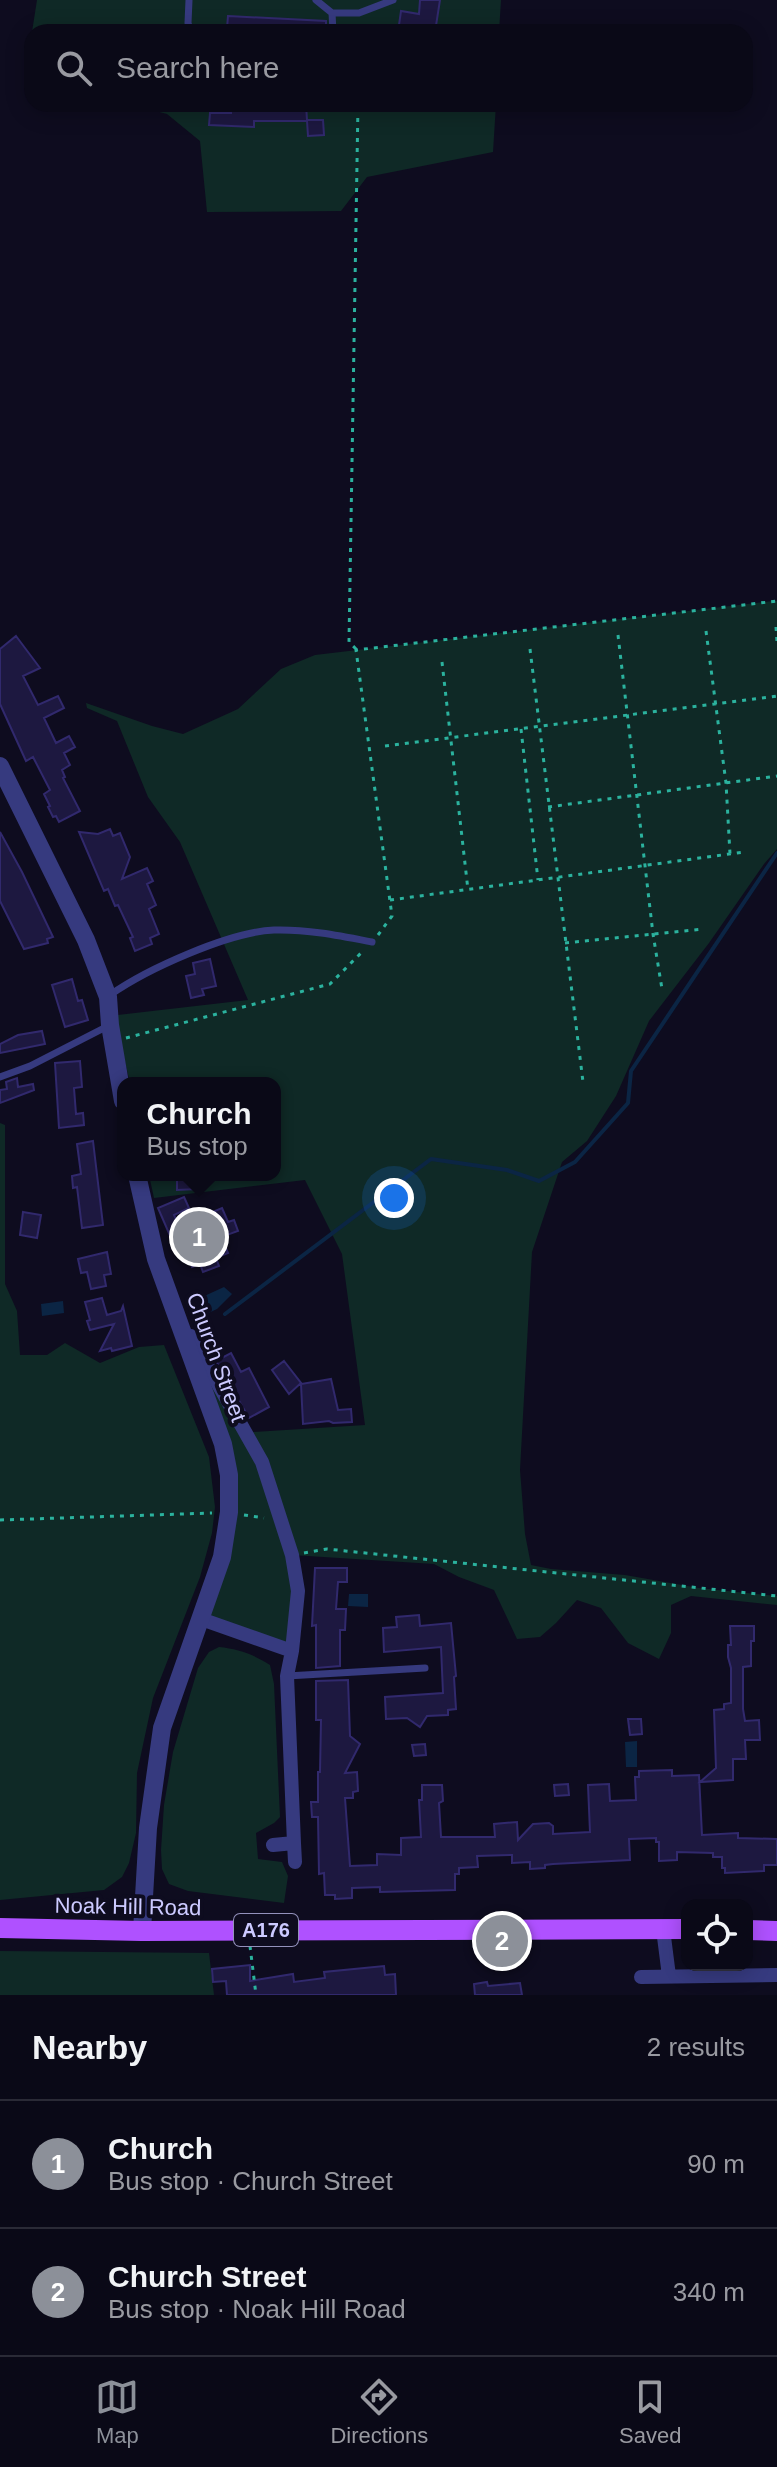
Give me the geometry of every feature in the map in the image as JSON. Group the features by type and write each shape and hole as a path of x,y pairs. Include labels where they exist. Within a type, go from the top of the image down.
{"main road":[{"name":"Noak Hill Road","path":"0,1928 142,1931 681,1929"},
{"path":"753,1930 777,1931"}],"street":[{"path":"0,766 86,940 108,997 119,1077"},
{"name":"Church Street","path":"138,1181 156,1259 223,1444 229,1475 229,1512 222,1557 162,1728 148,1828 142,1931"},
{"path":"179,1324 187,1330 262,1462 292,1555 298,1591 287,1676 295,1862"},
{"path":"201,1619 292,1651"},
{"path":"273,1845 294,1843"},
{"path":"663,1929 669,1976"},
{"path":"641,1977 777,1975"}],"lane":[{"path":"188,24 189,0"},
{"path":"316,0 332,13 359,13 393,0"},
{"path":"332,13 333,24"},
{"path":"108,997 222,940 274,930 372,942"},
{"path":"0,1077 111,1034"},
{"path":"287,1676 425,1668"}],"path":[{"path":"111,1034 330,984 372,942 392,916 356,650 349,642 358,112"},
{"path":"356,650 777,601"},
{"path":"776,627 777,642"},
{"path":"706,631 726,783 730,854"},
{"path":"618,635 662,989"},
{"path":"530,649 583,1082"},
{"path":"442,662 468,890"},
{"path":"385,746 777,696"},
{"path":"521,728 538,880"},
{"path":"548,807 777,776"},
{"path":"390,900 744,852"},
{"path":"565,943 704,929"},
{"path":"0,1520 229,1512 281,1520"},
{"path":"292,1555 327,1549 777,1596"},
{"path":"249,1930 256,1995"}],"green space":[{"path":"37,0 501,0 500,24 33,24"},
{"path":"159,112 496,112 493,152 367,177 341,211 207,212 200,141 167,114"},
{"path":"777,601 777,849 649,1021 616,1096 587,1141 562,1162 532,1252 520,1470 531,1565 777,1596 777,1605 691,1596 671,1605 671,1633 659,1659 628,1643 601,1608 577,1600 540,1637 517,1639 494,1590 434,1564 292,1555 292,1651 201,1619 229,1475 179,1324 253,1432 365,1425 342,1254 305,1180 154,1198 150,1181 281,1181 281,1077 129,1077 120,1040 109,1016 248,1000 180,842 148,797 117,721 87,708 86,703 183,734 238,709 281,669 315,655"},
{"path":"0,1123 5,1125 5,1284 17,1311 20,1355 47,1355 65,1343 100,1363 139,1347 164,1345 209,1457 215,1507 212,1533 200,1577 153,1698 137,1773 136,1833 129,1863 122,1877 104,1890 0,1900"},
{"path":"219,1647 245,1653 270,1665 274,1684 280,1817 256,1833 258,1859 282,1862 288,1876 284,1903 188,1891 169,1884 162,1869 164,1805 173,1752 198,1668 209,1652"},
{"path":"0,1951 209,1953 214,1995 0,1995"}],"water":[{"path":"224,1287 232,1294 217,1309 200,1317 200,1298"},
{"path":"63,1301 64,1313 42,1316 41,1304"},
{"path":"349,1594 368,1594 368,1607 348,1606"},
{"path":"637,1741 637,1767 626,1767 625,1742"}],"building":[{"path":"420,0 440,0 436,24 399,24 401,11 419,14"},
{"path":"228,16 326,21 326,24 227,24"},
{"path":"306,112 307,120 323,120 324,135 308,136 307,121 254,121 254,127 209,125 210,113"},
{"path":"16,636 40,668 23,676 38,705 58,696 64,708 44,718 56,743 69,736 75,747 64,753 70,765 62,770 80,811 59,822 56,816 53,817 44,794 50,790 33,757 26,761 0,704 0,649"},
{"path":"110,829 113,836 120,833 130,857 122,879 147,868 153,881 147,884 156,905 149,909 159,934 150,938 152,944 135,951 130,938 133,937 118,905 115,906 108,889 104,891 79,832 98,834"},
{"path":"0,832 53,937 47,939 48,943 24,949 0,901"},
{"path":"210,959 216,986 202,989 204,995 191,998 186,976 195,974 193,963"},
{"path":"72,979 78,1001 82,1000 88,1020 65,1027 52,985"},
{"path":"42,1031 45,1044 0,1053 0,1044 18,1035"},
{"path":"80,1061 82,1087 74,1088 76,1114 83,1113 84,1125 59,1128 55,1063"},
{"path":"17,1078 18,1087 33,1084 34,1090 0,1103 0,1090 7,1089 6,1082"},
{"path":"93,1141 103,1225 82,1228 77,1187 73,1188 72,1176 81,1174 77,1144"},
{"path":"177,1181 198,1181 198,1189 177,1190"},
{"path":"184,1197 189,1208 174,1215 182,1233 171,1238 158,1208"},
{"path":"222,1208 228,1222 234,1220 238,1231 221,1237 228,1253 216,1258 219,1266 203,1272 200,1264 192,1267 183,1237 207,1228 203,1216"},
{"path":"23,1212 41,1215 37,1238 20,1235"},
{"path":"107,1252 111,1274 104,1275 106,1286 91,1289 87,1272 81,1273 78,1259"},
{"path":"102,1298 107,1315 121,1311 123,1306 132,1346 100,1351 114,1324 90,1330 85,1302"},
{"path":"231,1353 241,1372 249,1368 269,1407 249,1418 216,1361"},
{"path":"284,1361 301,1383 289,1394 272,1370"},
{"path":"331,1379 338,1410 351,1409 352,1422 303,1424 301,1384"},
{"path":"315,1568 347,1568 347,1582 338,1582 336,1609 346,1609 345,1630 340,1630 340,1666 316,1668 316,1625 312,1626"},
{"path":"419,1615 420,1626 451,1623 456,1676 456,1709 448,1710 448,1715 427,1716 420,1727 407,1718 386,1719 385,1697 443,1693 441,1647 384,1652 383,1628 397,1627 396,1617"},
{"path":"730,1626 754,1626 751,1666 743,1667 743,1709 745,1721 759,1720 760,1740 745,1740 746,1759 733,1759 733,1780 700,1782 716,1768 714,1710 724,1709 724,1704 731,1703 728,1657"},
{"path":"348,1680 350,1736 360,1744 345,1773 357,1772 358,1791 353,1792 353,1798 345,1798 350,1866 377,1865 377,1854 401,1855 401,1838 421,1837 419,1800 422,1800 422,1785 442,1785 443,1801 439,1803 441,1837 495,1837 494,1824 517,1822 518,1840 533,1824 549,1823 553,1826 553,1834 590,1832 588,1785 609,1784 610,1801 636,1800 635,1777 639,1777 639,1771 672,1770 672,1776 699,1775 702,1835 738,1833 738,1838 777,1839 777,1865 764,1865 764,1871 725,1873 722,1857 713,1857 713,1853 677,1852 677,1860 659,1861 659,1842 656,1838 629,1839 630,1860 553,1864 530,1869 530,1862 512,1863 512,1855 477,1856 478,1867 459,1868 459,1874 455,1874 455,1890 380,1892 380,1887 352,1888 352,1898 335,1899 335,1895 325,1895 324,1873 319,1874 318,1817 312,1817 311,1802 318,1802 320,1772 321,1720 316,1720 316,1681"},
{"path":"628,1719 641,1719 642,1734 630,1735"},
{"path":"425,1744 426,1755 414,1756 412,1745"},
{"path":"568,1784 569,1795 555,1796 554,1785"},
{"path":"250,1965 250,1981 293,1974 294,1982 325,1978 324,1972 384,1966 385,1975 395,1974 396,1995 227,1995 226,1981 213,1982 212,1969"},
{"path":"487,1982 488,1986 520,1983 522,1995 475,1995 474,1984"}],"waterway":[{"path":"225,1314 431,1159 507,1170 539,1181 575,1162 628,1103 631,1071 777,853"}],"place":[{"name":"Church","path":"199,1237"},
{"name":"Church Street","path":"502,1941"}]}
